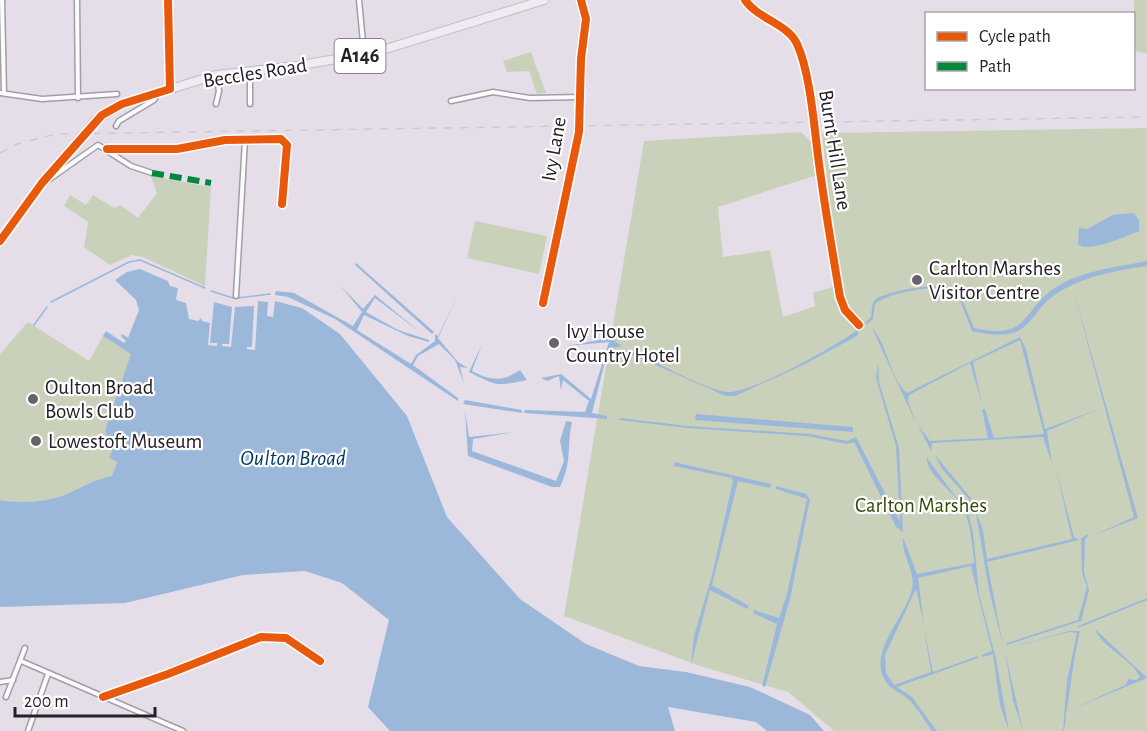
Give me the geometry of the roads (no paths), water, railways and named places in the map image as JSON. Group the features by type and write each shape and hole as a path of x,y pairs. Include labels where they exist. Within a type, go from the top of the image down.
{"highway":[{"path":"168,0 170,88"},
{"name":"Beccles Road","path":"159,93 216,75 364,55 544,0"},
{"name":"A146","path":"0,241 42,183 96,120 108,110 159,93"}],"street":[{"path":"2,0 2,93 42,99 117,94"},
{"path":"77,0 78,98"},
{"path":"359,0 364,55"},
{"name":"Ivy Lane","path":"543,303 579,132 586,19 581,0"},
{"name":"Burnt Hill Lane","path":"746,0 756,12 787,32 797,43 814,124 825,212 840,297 845,310 859,325"},
{"path":"250,70 250,104"},
{"path":"216,75 219,92 216,104"},
{"path":"451,101 493,92 530,98 580,96"},
{"name":"Beccles Road","path":"116,126 119,121 154,100 159,93"},
{"path":"107,149 177,149 225,140 281,139 286,142 282,204"},
{"path":"236,296 245,140"},
{"path":"42,183 98,145 131,166 152,173"},
{"path":"103,697 159,678 261,637 286,638 320,661"},
{"path":"6,698 25,648"},
{"path":"21,661 183,731"},
{"path":"27,731 48,674"},
{"path":"0,682 13,680"}],"water":[{"path":"1133,213 1139,220 1139,231 1118,240 1091,247 1078,244 1079,228 1087,229 1113,215"},
{"path":"1147,261 1147,266 1116,271 1075,283 1052,297 1028,324 1009,334 972,331 957,293 941,288 903,292 882,300 875,304 873,319 865,323 871,317 872,305 876,299 904,290 941,286 958,290 974,328 993,331 1006,330 1024,320 1046,295 1068,281 1101,270"},
{"path":"356,263 434,332 432,334 355,265"},
{"name":"Oulton Broad","path":"140,269 178,288 176,300 186,303 189,319 198,321 201,318 202,321 210,323 208,345 217,346 217,343 210,343 214,302 232,307 229,344 222,344 222,346 231,347 235,307 254,306 252,347 247,347 247,349 255,350 258,301 268,302 267,316 273,317 275,301 302,308 340,334 407,416 447,517 520,599 586,644 639,666 686,672 750,687 810,715 824,731 767,731 756,722 668,707 675,731 390,731 368,707 389,620 342,583 305,571 243,575 125,603 0,607 0,500 26,502 44,500 112,476 117,462 109,458 117,439 106,435 106,427 131,354 103,336 106,331 124,343 126,341 121,336 122,334 128,338 139,310 136,300 115,280 127,272"},
{"path":"340,285 363,309 375,295 420,332 375,298 366,312 398,330 429,340 429,342 408,336 364,315 357,330 411,364 416,355 435,341 435,334 438,336 458,295 438,338 458,362 468,368 460,367 464,383 455,360 439,344 418,356 413,365 458,398 458,401 335,319 288,297 275,295 276,291 294,293 353,326 362,312"},
{"path":"1073,289 1138,518 1092,536 1134,517"},
{"path":"872,328 882,343 901,387 907,393 1020,337 1026,349 1045,429 1099,409 1047,431 1052,464 1043,437 932,443 931,451 918,425 930,441 988,438 982,409 985,409 994,438 1044,434 1020,340 973,362 982,404 970,363 909,395 908,401 916,423"},
{"path":"856,331 859,332 857,336 805,364 735,396 726,396 626,352 626,350 635,352 695,382 728,392 739,391 773,378"},
{"path":"610,338 622,346 613,348 607,354 592,413 607,416 607,419 524,413 525,410 585,412 589,401 563,380 561,390 559,376 547,381 541,378 561,374 591,399 609,342 567,346"},
{"path":"482,344 472,371 496,379 508,377 520,370 527,380 498,384 469,372"},
{"path":"878,362 879,382 899,448 903,532 896,527 854,442 847,444 807,436 687,428 619,420 620,418 688,426 810,434 847,441 856,437 900,522 896,446 876,378"},
{"path":"465,400 522,410 522,413 463,404"},
{"path":"465,410 469,437 514,432 473,439 472,451 556,481 564,461 560,441 566,421 572,422 568,461 560,487 552,487 468,456"},
{"path":"696,414 853,427 853,432 695,420"},
{"path":"935,455 970,497 983,530 987,559 1072,539 1056,469 1074,537 1079,540 987,562 1003,645 989,590 976,514 969,499 942,469"},
{"path":"927,458 968,513 973,532 979,594 996,659 1009,731 1000,705 993,654 982,657 992,651 971,566 918,578 924,624 916,589 885,655 886,673 894,685 931,672 924,628 933,672 978,656 978,658 897,687 912,697 937,731 932,731 911,702 888,685 881,671 884,647 912,589 912,576 904,551 903,537 917,574 974,563 970,532 964,510 930,470"},
{"path":"674,462 771,484 770,488 738,481 712,585 749,606 747,609 710,590 691,665 694,636 712,575 733,481 732,478 674,466"},
{"path":"776,486 806,494 810,499 790,599 765,687 762,686 777,624 753,613 754,610 779,618 787,594 807,499 776,489"},
{"path":"1089,534 1085,540 1084,572 1089,590 1081,621 1007,645 1007,643 1078,620 1087,587 1082,573 1081,538"},
{"path":"1147,598 1147,600 1078,628 1078,626"},
{"path":"1095,629 1147,678 1070,710 1125,685 1129,679 1136,680 1140,677 1130,664 1104,642"},
{"path":"1069,631 1080,631 1063,731 1067,681 1077,633 1069,632 1009,648"},
{"path":"1005,651 1023,731 1013,700"}],"waterway":[{"path":"51,302 129,262 140,260 205,288"},
{"path":"211,291 233,298"},
{"path":"238,298 270,294"},
{"path":"34,325 47,307"}],"railway":[{"path":"0,153 17,144 56,134 1147,117"}],"place":[{"name":"Carlton Marshes Visitor Centre","path":"917,280"},
{"name":"Ivy House Country Hotel","path":"554,343"},
{"name":"Oulton Broad Bowls Club","path":"33,399"},
{"name":"Lowestoft Museum","path":"36,441"}],"park label":[{"name":"Carlton Marshes","path":"921,505"}]}
